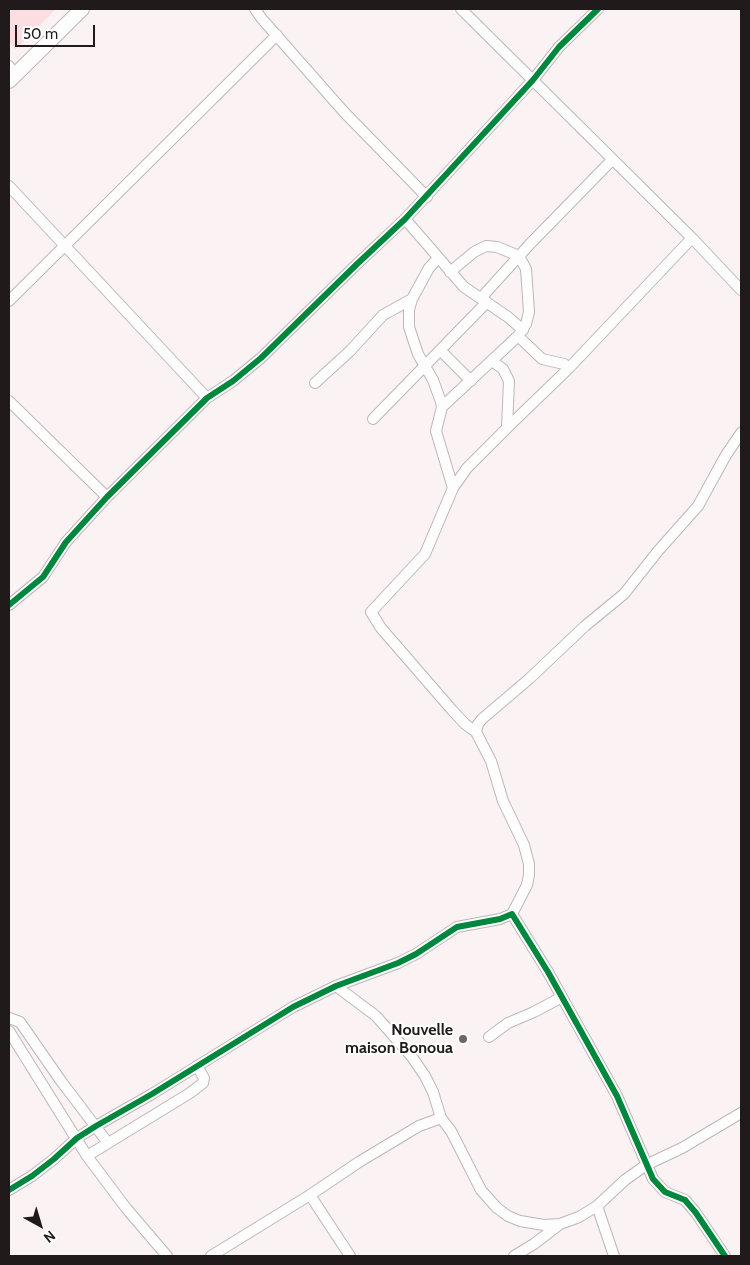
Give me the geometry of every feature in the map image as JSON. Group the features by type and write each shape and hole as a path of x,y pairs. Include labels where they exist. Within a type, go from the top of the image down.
{"street":[{"path":"11,74 82,9"},
{"path":"255,9 344,112 427,196"},
{"path":"461,9 692,238 741,290"},
{"path":"9,604 43,576 66,542 106,497 207,398 233,381 261,358 405,219 532,80 559,47 598,9"},
{"path":"9,301 277,35"},
{"path":"374,419 441,351 519,256 612,160"},
{"path":"9,186 207,398"},
{"path":"405,219 464,287 484,300 520,333 531,350 542,359 564,364 569,368"},
{"path":"9,1190 54,1159 77,1138 293,1007 336,986 398,963 416,954 457,927 500,919 512,914 527,885 530,875 529,864 524,845 503,800 491,761 476,732 465,724 452,710 381,628 371,612 425,554 453,488 467,468 569,368 692,238"},
{"path":"450,272 474,252 486,246 497,247 519,256 526,269 528,289 528,320 520,333 442,408 436,431 453,488"},
{"path":"438,258 429,268 412,299 409,310 409,327 418,354 433,380 442,408"},
{"path":"315,383 350,351 383,315 412,299"},
{"path":"441,351 471,381"},
{"path":"492,362 503,369 509,381 507,428"},
{"path":"9,401 106,497"},
{"path":"476,732 478,724 482,719 529,679 585,626 624,594 658,551 698,506 726,455 741,433"},
{"path":"512,914 562,997 617,1096 646,1165 660,1188 685,1200 725,1256"},
{"path":"336,986 382,1022 412,1057 425,1076 433,1092 441,1118 451,1131 477,1183 497,1208 508,1216 520,1220 544,1225 560,1224 579,1217 597,1206 625,1180 646,1165 676,1151 741,1113"},
{"path":"489,1037 508,1023 541,1009 562,997"},
{"path":"9,1018 20,1022 61,1081 108,1143"},
{"path":"9,1031 87,1156 126,1208 167,1256"},
{"path":"87,1156 203,1083 204,1078 197,1066"},
{"path":"152,1094 164,1109"},
{"path":"211,1256 310,1195 358,1162 419,1126 441,1118"},
{"path":"310,1195 350,1256"},
{"path":"597,1206 614,1256"},
{"path":"514,1256 534,1244 560,1224"}],"shaded area":[{"path":"9,9 56,9 15,50 9,41"}],"cycle path":[{"path":"9,605 43,577 66,542 107,497 207,398 233,381 261,358 405,219 533,80 559,47 598,9"},
{"path":"9,1190 32,1176 77,1138 293,1007 336,986 398,963 416,954 457,927 500,919 512,914 548,972 617,1096 653,1179 665,1192 685,1200 725,1256"}],"place":[{"name":"Nouvelle maison Bonoua","path":"463,1039"}]}
